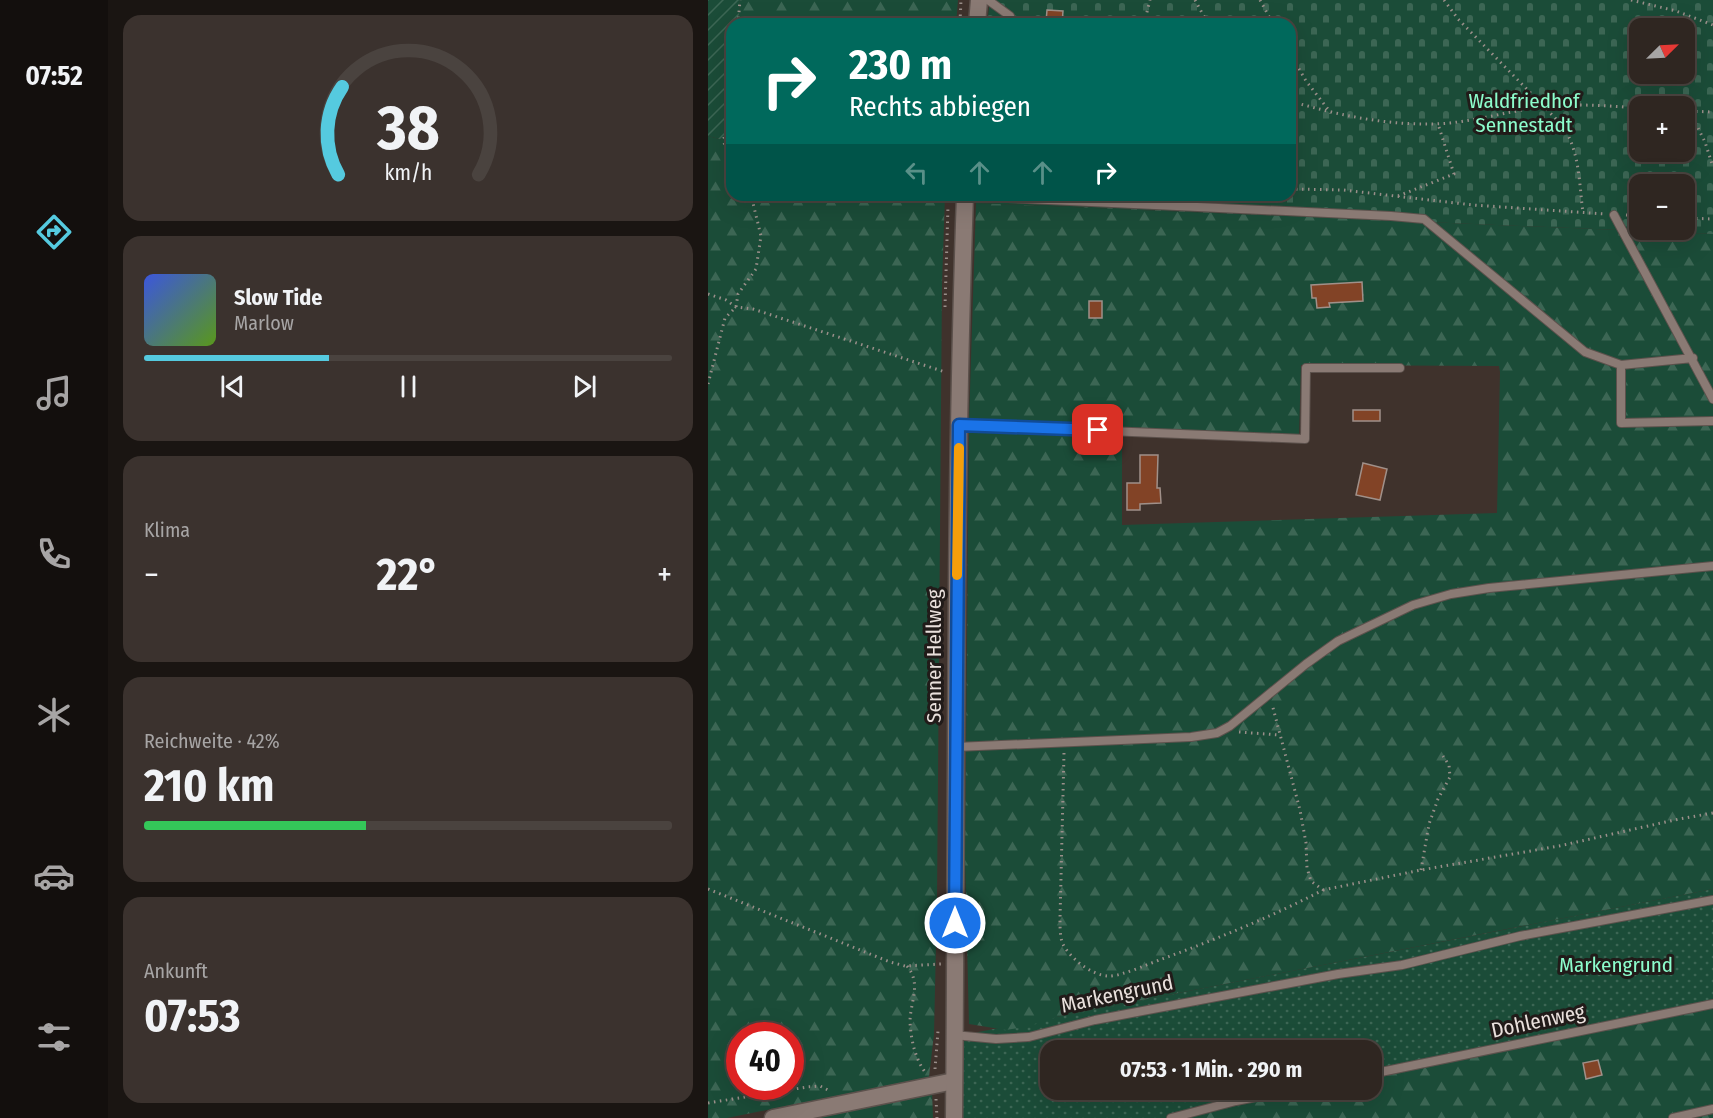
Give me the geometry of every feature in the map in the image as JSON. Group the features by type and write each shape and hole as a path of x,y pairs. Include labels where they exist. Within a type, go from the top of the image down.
{"street":[{"path":"978,18 979,0"},
{"name":"Senner Hellweg","path":"954,1118 959,376 965,201"},
{"path":"773,1118 954,1081"}],"lane":[{"path":"988,0 1010,18"},
{"path":"1074,201 1424,219 1586,352 1621,365 1693,358"},
{"path":"1614,214 1713,399"},
{"path":"1621,365 1622,423 1713,421"},
{"path":"959,425 1305,439 1306,368 1400,368"},
{"path":"956,747 1191,737 1217,733 1230,726 1338,641 1413,605 1489,588 1713,566"},
{"name":"Markengrund","path":"953,1035 996,1039 1029,1037 1095,1020 1338,974 1402,965 1520,936 1713,900"},
{"name":"Dohlenweg","path":"1382,1072 1713,1004"},
{"path":"1171,1118 1241,1100"},
{"path":"1673,1118 1713,1109"}],"path":[{"path":"738,18 740,0"},
{"path":"960,18 961,0"},
{"path":"1146,18 1150,0"},
{"path":"1195,0 1205,18"},
{"path":"1260,0 1270,18"},
{"path":"1296,189 1344,190 1473,205 1583,213 1576,152 1571,138 1562,125 1458,19 1444,0"},
{"path":"1631,0 1676,11 1713,25"},
{"path":"1296,64 1306,81 1331,113"},
{"path":"1296,103 1331,113 1385,123 1438,124 1544,107 1585,105 1629,107"},
{"path":"1695,112 1713,112"},
{"path":"1695,122 1705,142 1713,167"},
{"path":"1397,196 1454,174 1438,124"},
{"path":"726,134 723,140 726,148"},
{"path":"708,384 724,318 736,307 738,294 756,269 761,236 753,201"},
{"path":"1695,218 1713,219"},
{"path":"708,294 726,300 736,307 753,309 959,376"},
{"path":"1269,694 1300,810 1306,843 1307,868 1311,881 1323,890"},
{"path":"1230,726 1241,734 1279,735"},
{"path":"1064,742 1061,940 1070,956 1088,969 1108,976 1138,968 1211,941 1289,908 1323,890 1559,846 1713,813"},
{"path":"1421,870 1429,824 1438,799 1450,777 1449,765 1443,756"},
{"path":"708,889 890,962 907,966 939,963 954,968"},
{"path":"907,966 914,974 910,1021 916,1059 935,1085"},
{"path":"708,1103 820,1086 831,1092 840,1104"}],"green space":[{"path":"708,0 740,0 738,18 726,18 726,141 708,136"},
{"path":"740,0 958,0 956,18 738,18"},
{"name":"Waldfriedhof Sennestadt","path":"990,0 1713,0 1713,234 1695,233 1695,174 1629,174 1629,230 976,203 976,201 1296,201 1296,18 988,18"},
{"path":"708,136 726,141 726,201 945,201 942,284 937,900 934,1034 929,1077 727,1118 708,1118"},
{"path":"976,203 1629,230 1629,240 1695,240 1695,233 1713,234 1713,889 1060,1016 1025,1027 1006,1030 969,1024 965,858 969,429 1122,435 1122,525 1497,513 1500,372 1499,366 1301,365 1299,436 969,422"},
{"name":"Markengrund","path":"1713,889 1713,1118 963,1118 963,1035"},
{"path":"1713,1008 1713,1118 1185,1118 1267,1100 1382,1100 1382,1076"},
{"path":"932,1090 933,1118 793,1118"}],"building":[{"path":"1047,10 1063,11 1062,18 1046,18"},
{"path":"1362,282 1363,301 1329,303 1330,307 1317,308 1316,298 1312,298 1311,285"},
{"path":"1089,301 1102,301 1102,318 1089,318"},
{"path":"1353,410 1380,410 1380,421 1353,421"},
{"path":"1140,455 1158,455 1157,488 1160,488 1161,503 1140,504 1140,510 1127,510 1127,483 1140,483"},
{"path":"1363,463 1387,469 1380,500 1356,495"},
{"path":"1598,1060 1602,1075 1586,1079 1583,1063"}],"slow traffic":[{"path":"957,575 959,448"}],"route":[{"path":"955,923 959,425 1098,430"}]}
